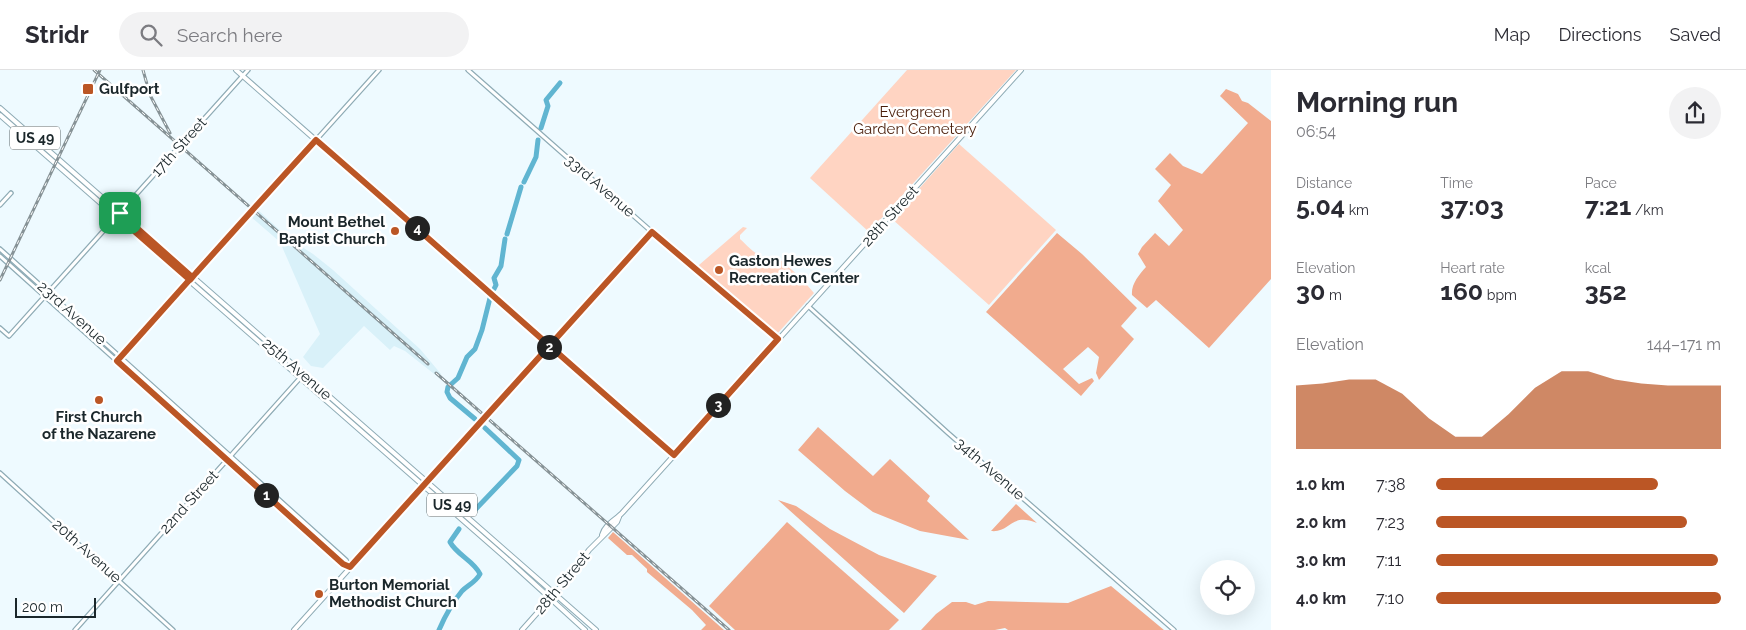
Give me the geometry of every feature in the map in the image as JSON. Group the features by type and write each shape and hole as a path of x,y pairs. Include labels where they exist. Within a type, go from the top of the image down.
{"main road":[{"path":"236,70 674,455"},
{"name":"28th Street","path":"522,630 602,535 607,533 617,522 619,516 1021,70"},
{"name":"25th Avenue","path":"0,108 118,215"},
{"name":"25th Avenue","path":"0,115 191,278 552,596 596,630"},
{"path":"294,630 550,346"},
{"name":"25th Avenue","path":"552,596 585,630"}],"street":[{"name":"17th Street","path":"0,328 9,336 248,70"},
{"path":"117,361 379,70"},
{"name":"33rd Avenue","path":"468,70 652,232 778,339"},
{"path":"0,205 11,194"},
{"path":"550,346 652,232"},
{"name":"23rd Avenue","path":"0,249 346,560 350,567"},
{"name":"23rd Avenue","path":"0,256 343,564 350,567"},
{"name":"34th Avenue","path":"808,306 948,432 1174,630"},
{"name":"22nd Street","path":"75,630 302,376"},
{"name":"20th Avenue","path":"0,473 173,630"}],"shaded area":[{"path":"1226,89 1238,94 1242,101 1248,103 1271,121 1271,279 1209,348 1156,300 1147,308 1132,295 1132,291 1136,280 1146,267 1138,254 1142,247 1155,233 1169,246 1183,230 1158,201 1171,185 1155,169 1170,153 1183,166 1202,174 1248,123 1220,96"},
{"path":"257,209 288,238 333,270 420,349 441,374 438,377 405,351 394,346 390,350 364,326 323,368 311,366 303,357 320,334 280,242 250,216"},
{"path":"1057,233 1082,254 1137,308 1121,326 1134,339 1099,380 1096,373 1099,357 1088,347 1063,369 1079,384 1092,378 1094,381 1081,396 986,312"},
{"path":"818,427 873,476 890,459 930,496 927,501 969,540 920,531 873,512 845,491 798,450"},
{"path":"778,500 796,506 830,529 879,555 937,576 904,613"},
{"path":"1016,504 1037,523 1021,520 998,531 991,531"},
{"path":"787,522 899,620 889,630 735,630 709,606"},
{"path":"613,532 724,630 701,630 706,625 692,610 647,572 647,569 632,555 627,555 608,538"},
{"path":"1111,586 1164,630 1008,630 1005,628 995,630 921,630 936,614 952,602 966,602 975,605 988,601 1068,603"}],"green space":[{"name":"Evergreen Garden Cemetery","path":"907,70 1016,70 869,232 810,178"},
{"name":"Evergreen Garden Cemetery","path":"959,144 1056,230 989,305 892,219"},
{"path":"743,227 747,228 740,235 740,239 748,247 766,258 777,257 799,276 814,293 777,334 757,320 699,269 699,265"}],"waterway":[{"path":"541,128 548,106 546,100 560,83"},
{"path":"524,182 536,157 538,140"},
{"path":"507,234 521,187"},
{"path":"494,289 496,285 494,278 501,266 505,239"},
{"path":"475,419 450,398 447,392 448,387 458,378 467,357 475,349 490,298"},
{"path":"473,512 517,466 519,460 485,428"},
{"path":"439,630 458,596 480,574 474,565 457,551 450,542 459,529"}],"railway":[{"path":"94,70 428,364"},
{"path":"0,280 100,70"},
{"path":"143,70 150,95 170,133"},
{"path":"436,373 729,630"}],"place":[{"name":"Gulfport","path":"88,89"},
{"name":"Mount Bethel Baptist Church","path":"395,231"},
{"name":"Gaston Hewes Recreation Center","path":"719,270"},
{"name":"First Church of the Nazarene","path":"99,400"},
{"name":"Burton Memorial Methodist Church","path":"319,594"}],"route":[{"path":"120,213 117,216 190,280 316,140 390,204 550,346 674,455 778,339 652,232 550,346 350,567 343,564 117,361 158,316 185,285 192,277 120,213"}]}
